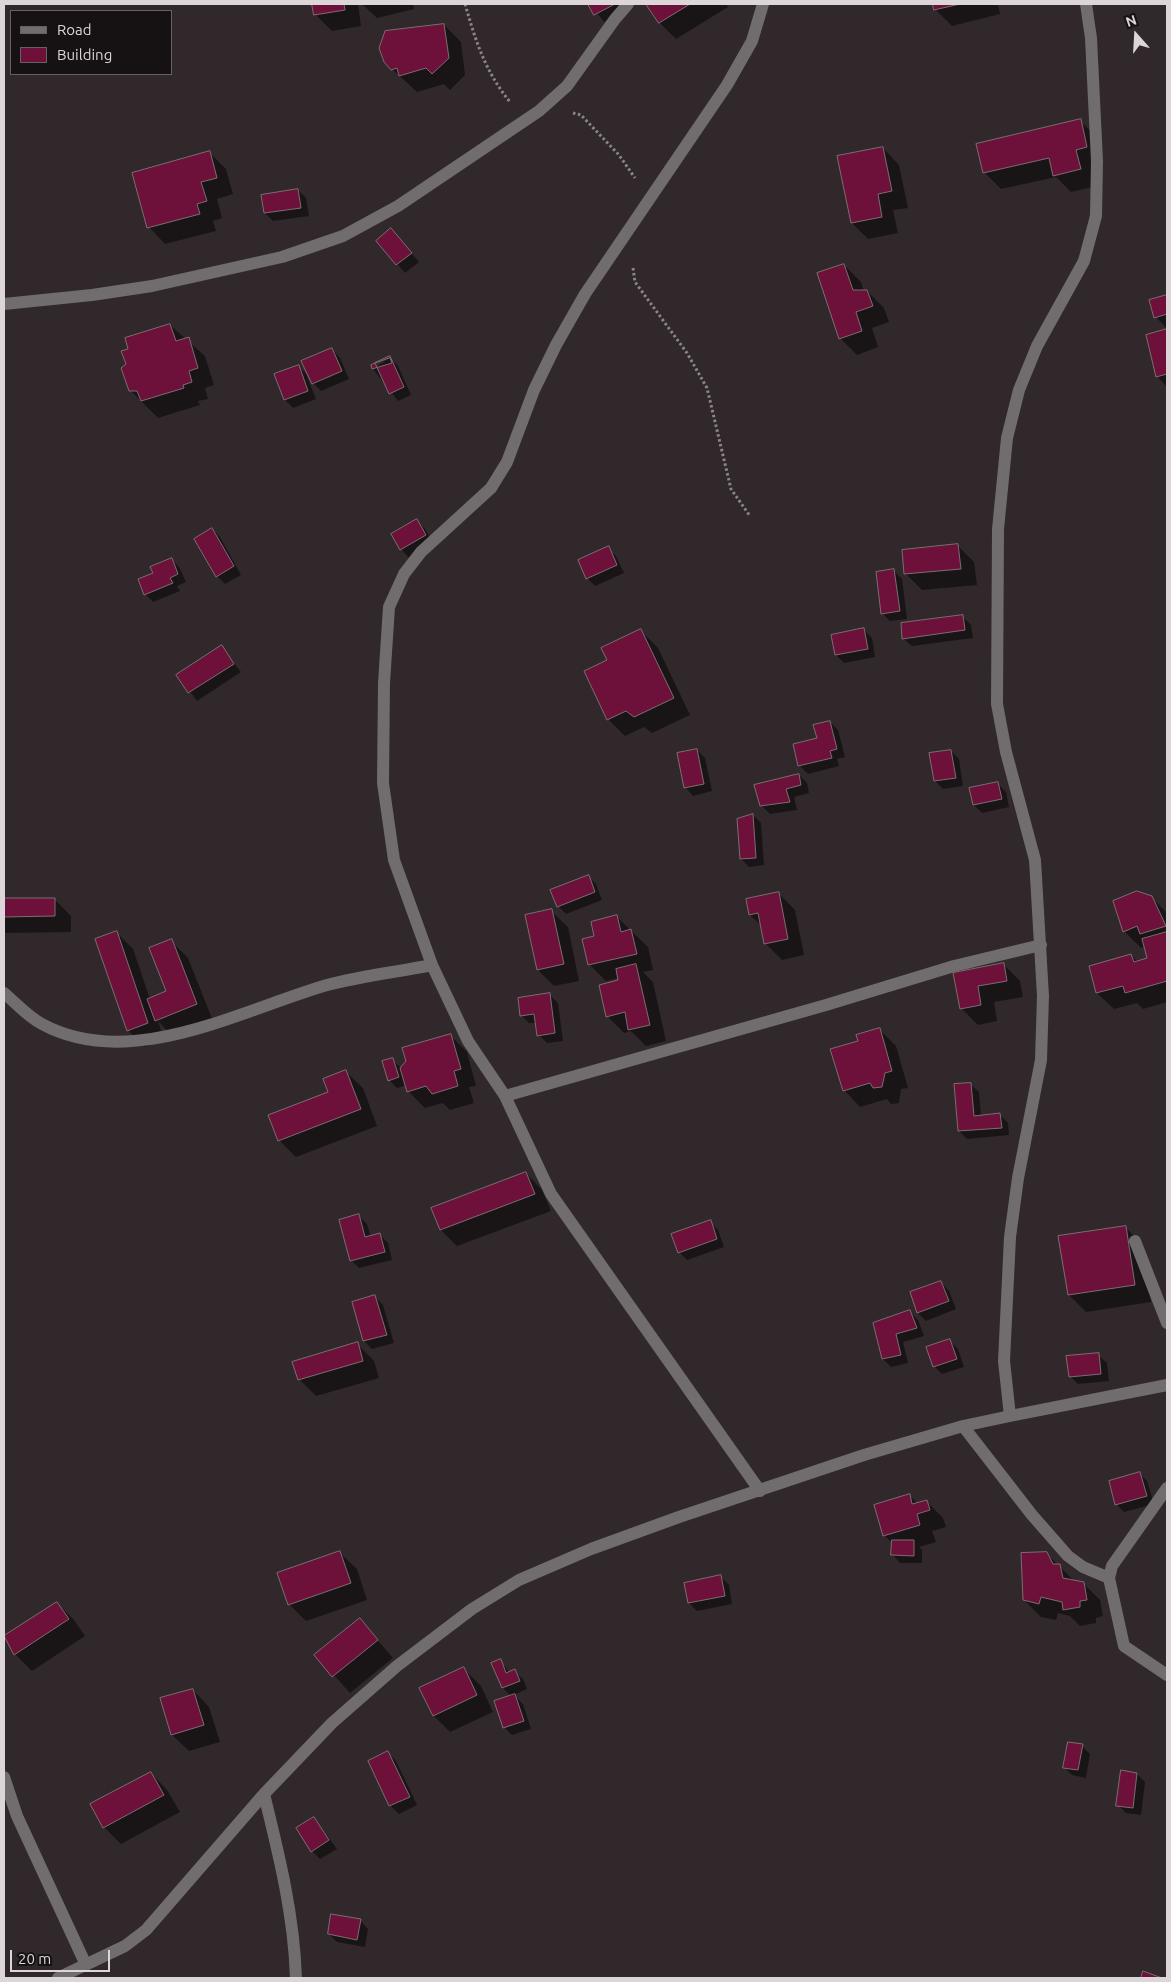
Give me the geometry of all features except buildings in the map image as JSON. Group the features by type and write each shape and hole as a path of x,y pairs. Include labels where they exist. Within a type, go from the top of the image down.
{"street":[{"path":"4,304 92,295 152,286 282,257 343,236 398,206 545,106 567,86 615,18 628,4"},
{"path":"760,1491 551,1194 505,1096 468,1040 432,965 394,860 383,783 384,684 389,607 404,574 421,552 491,488 507,462 534,390 556,345 585,294 727,85 752,41 763,4"},
{"path":"1010,1416 1004,1361 1010,1238 1018,1178 1041,1060 1043,996 1034,860 1006,752 997,704 998,529 1007,438 1018,390 1037,346 1084,261 1096,216 1097,161 1090,38 1086,4"},
{"path":"505,1096 826,1005 954,966 1041,945"},
{"path":"4,993 41,1024 78,1038 128,1043 202,1027 328,985 432,965"},
{"path":"1134,1241 1167,1324"},
{"path":"58,1978 125,1946 146,1930 164,1912 264,1794 332,1723 397,1666 472,1609 519,1580 591,1549 661,1523 864,1455 963,1426 1167,1385"},
{"path":"963,1426 1032,1515 1068,1556 1083,1567 1109,1578"},
{"path":"1167,1488 1112,1566 1109,1578 1124,1646 1167,1675"},
{"path":"4,1777 17,1816 86,1965"},
{"path":"264,1794 284,1872 295,1949 296,1978"}],"path":[{"path":"465,4 476,44 493,81 516,110 545,106 581,115 619,155 638,183 638,214"},
{"path":"632,265 635,282 688,353 707,388 731,489 750,516"}]}
